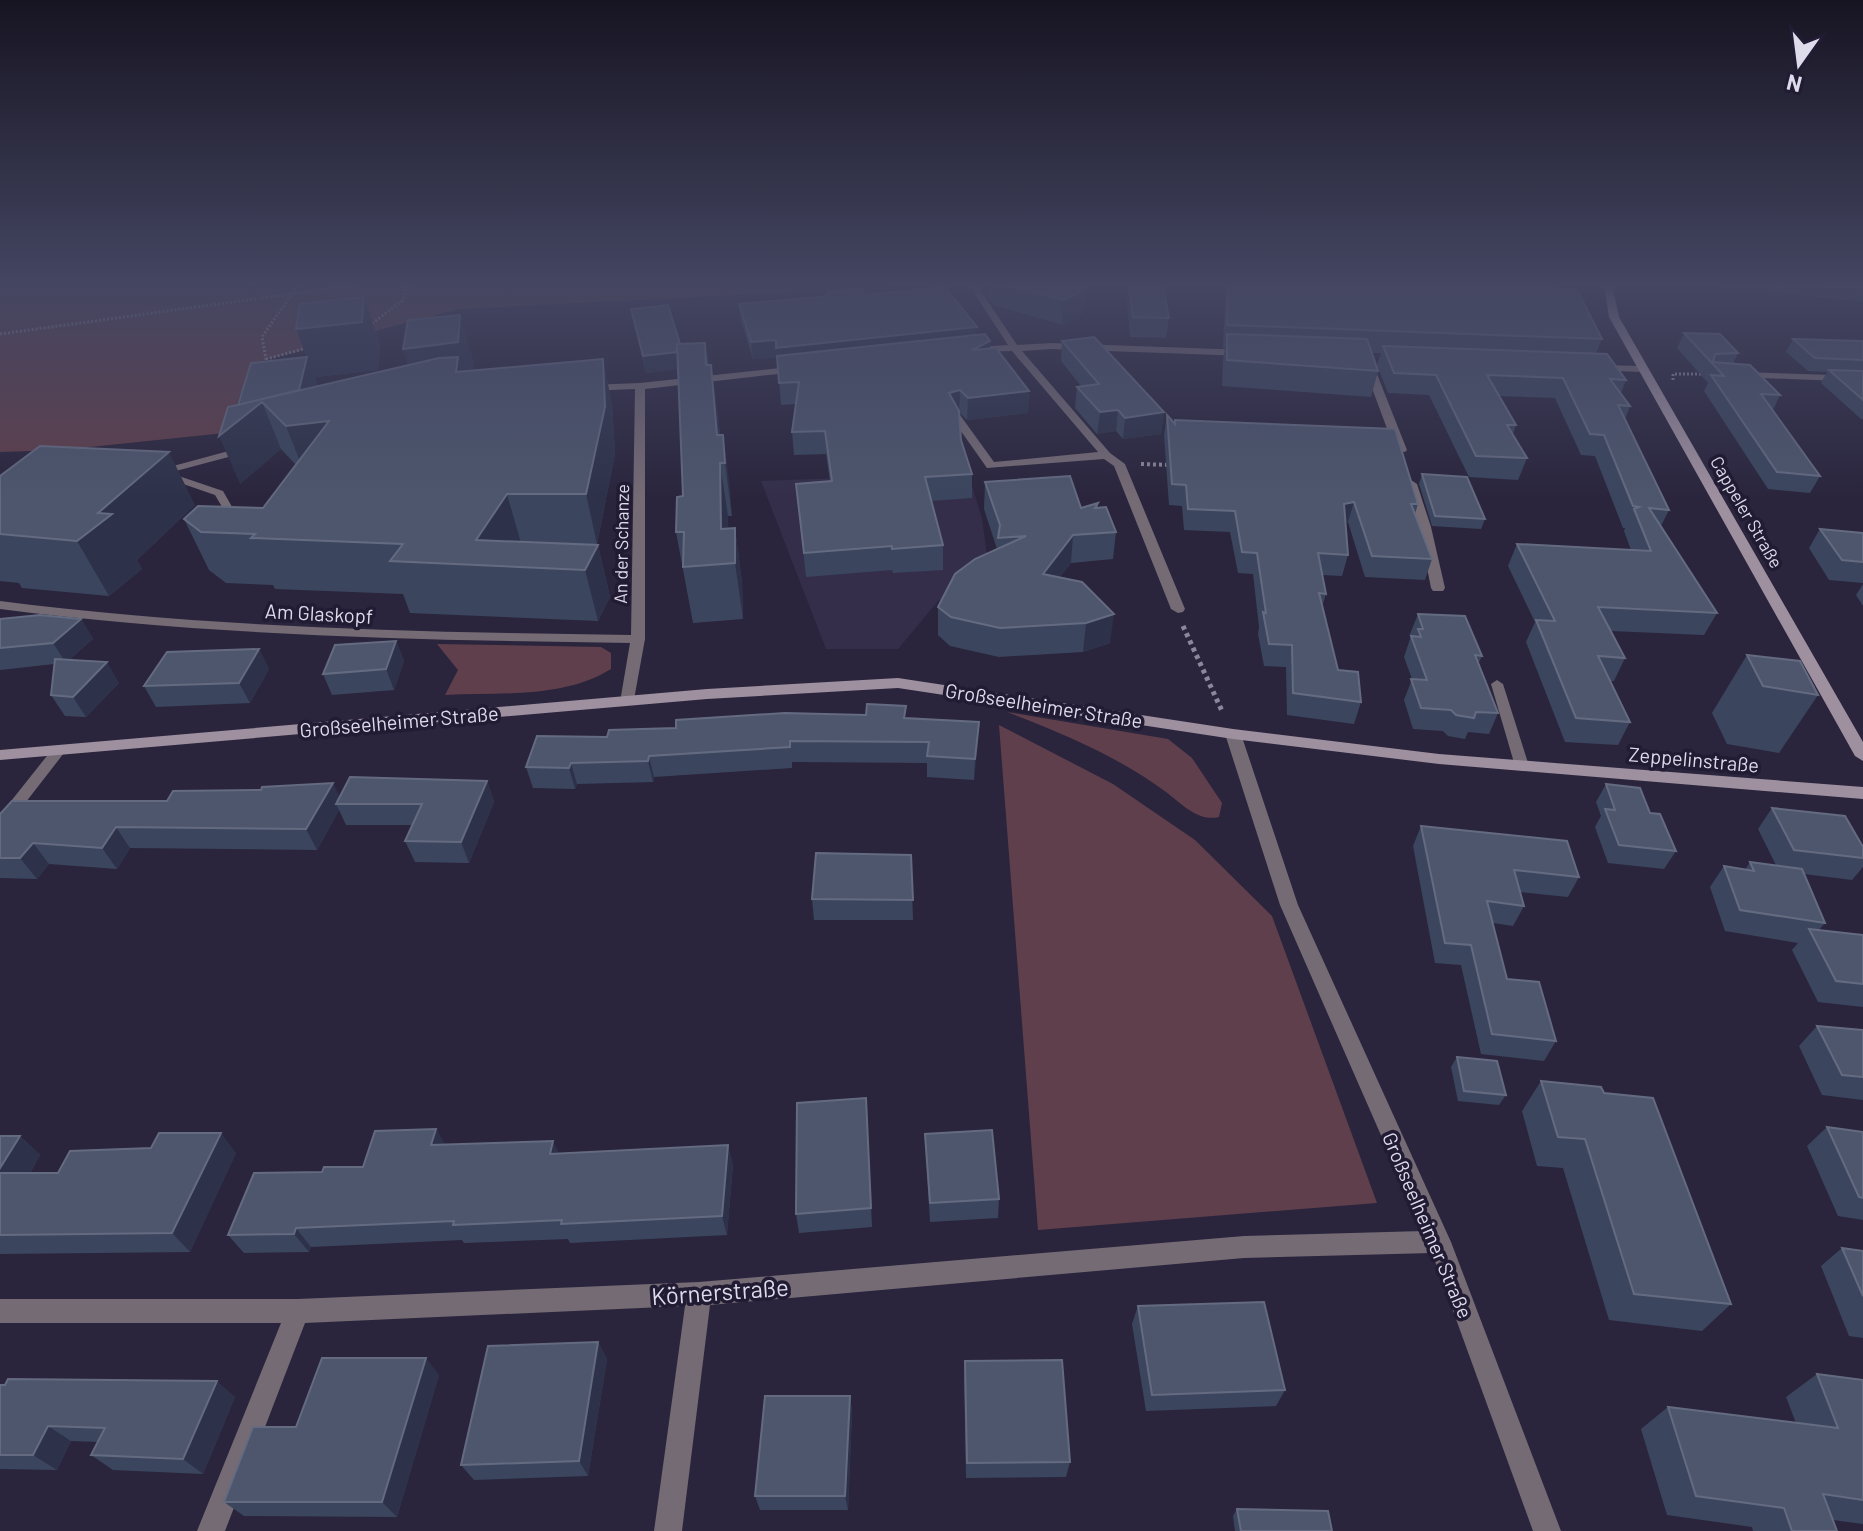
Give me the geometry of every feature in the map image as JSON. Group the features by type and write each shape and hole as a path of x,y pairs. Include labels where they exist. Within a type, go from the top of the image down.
{"main road":[{"name":"Cappeler Straße","path":"1636,356 1863,756"},
{"name":"Großseelheimer Straße","path":"0,755 707,694 898,683 1233,734"},
{"name":"Zeppelinstraße","path":"1233,734 1522,766 1863,793"}],"street":[{"path":"1022,356 1106,455 1119,464 1178,609"},
{"path":"1382,359 1359,358 1406,467 1425,527 1438,588"},
{"path":"1586,367 1643,369"},
{"path":"574,389 640,386 811,368"},
{"path":"1712,374 1863,379"},
{"name":"An der Schanze","path":"628,702 638,639 640,386"},
{"path":"956,417 991,466 1106,455"},
{"path":"142,475 264,445"},
{"name":"Am Glaskopf","path":"0,605 79,617 278,631 373,636 638,639"},
{"name":"Großseelheimer Straße","path":"1233,734 1289,905 1439,1242 1547,1531"},
{"name":"Körnerstraße","path":"0,1311 298,1311 699,1294 1244,1247 1439,1242"},
{"path":"668,1531 699,1294"},
{"path":"211,1531 298,1311"}],"lane":[{"path":"157,472 219,493 232,515 248,515"},
{"path":"1497,684 1522,766"},
{"path":"0,825 59,750"}],"path":[{"path":"261,371 266,359 275,356"},
{"path":"1673,374 1712,374"},
{"path":"1119,464 1180,466"},
{"path":"1189,644 1233,734"}],"shaded area":[{"path":"0,356 278,356 253,363 225,433 61,450 0,452"},
{"path":"968,473 982,518 989,571 938,601 898,649 826,649 761,481"},
{"path":"437,644 601,647 611,653 611,669 592,679 552,690 445,695 458,670"},
{"path":"1007,712 1168,739 1192,758 1222,803 1219,817 1197,814 1148,779 1110,757"},
{"path":"999,725 1113,784 1195,840 1272,916 1377,1203 1038,1230"}],"building":[{"path":"677,356 706,356 706,365 711,365 717,435 723,435 725,463 720,463 721,529 735,528 735,563 683,567 684,532 676,532 677,497 683,496"},
{"path":"777,356 1002,356 1029,391 968,398 960,390 949,393 959,411 961,440 972,474 925,477 943,545 804,553 796,484 832,481 825,431 792,432 799,382 779,383"},
{"path":"1075,356 1112,356 1164,412 1125,418 1118,410 1100,412 1077,387 1099,384"},
{"path":"1227,356 1373,356 1378,371 1227,360"},
{"path":"1387,356 1609,356 1626,380 1610,379 1630,406 1618,405 1669,510 1649,508 1717,613 1598,607 1625,658 1598,656 1630,722 1576,718 1536,620 1555,621 1517,544 1651,551 1634,509 1639,507 1633,506 1604,435 1590,434 1563,378 1487,375 1516,425 1507,425 1527,458 1476,456 1436,375 1394,373"},
{"path":"1706,356 1714,356 1713,362 1750,365 1780,395 1761,394 1820,476 1777,472 1711,375 1724,376"},
{"path":"1863,356 1863,360 1815,358"},
{"path":"307,357 299,390 238,405 251,363"},
{"path":"458,357 456,372 603,359 605,407 586,494 507,494 476,540 598,545 585,570 390,561 403,544 251,538 255,534 201,532 184,519 198,506 263,508 329,421 286,426 262,402 219,436 228,407 439,358"},
{"path":"1829,370 1863,371 1863,400"},
{"path":"1167,415 1175,424 1175,420 1395,429 1418,504 1411,504 1432,559 1372,556 1354,502 1344,504 1348,555 1318,553 1326,594 1319,593 1338,670 1358,672 1361,702 1293,693 1292,645 1269,644 1257,553 1242,552 1235,511 1188,509 1186,485 1172,484"},
{"path":"40,446 169,452 98,513 112,514 77,541 0,534 0,476"},
{"path":"1422,474 1467,477 1485,519 1435,516"},
{"path":"1070,476 1081,508 1098,503 1095,508 1106,507 1116,532 1073,535 1043,574 1082,582 1114,614 1086,623 1000,628 951,617 938,607 955,574 975,559 1026,536 998,538 1000,525 985,482"},
{"path":"1820,529 1863,533 1863,562 1842,560"},
{"path":"1418,614 1465,616 1482,656 1475,655 1498,713 1476,712 1474,718 1456,715 1451,710 1421,708 1411,679 1427,680 1411,636 1421,637 1418,629 1423,629"},
{"path":"40,615 81,619 53,643 0,648 0,619"},
{"path":"396,641 386,669 323,674 335,645"},
{"path":"259,649 239,683 144,686 167,652"},
{"path":"1747,655 1800,661 1818,695 1763,686"},
{"path":"55,659 107,662 73,697 51,695"},
{"path":"867,704 906,706 904,718 979,722 975,759 927,756 929,742 790,741 790,747 649,756 648,761 571,763 569,768 526,767 537,736 607,737 609,730 676,728 676,720 785,713 866,715"},
{"path":"350,777 487,781 461,842 405,841 422,804 336,804"},
{"path":"333,783 306,829 116,827 102,848 33,843 20,858 0,858 0,814 12,801 167,801 173,791 261,790 262,787"},
{"path":"1606,784 1640,788 1650,813 1660,814 1676,851 1619,845 1605,809 1615,810"},
{"path":"1772,808 1845,816 1863,847 1863,858 1794,850"},
{"path":"1421,826 1567,841 1579,877 1514,870 1524,906 1487,901 1507,979 1539,982 1556,1041 1492,1034 1471,945 1445,943"},
{"path":"816,853 911,855 913,900 812,899"},
{"path":"1750,862 1802,869 1825,923 1740,910 1724,866 1754,871"},
{"path":"1809,929 1863,935 1863,984 1836,981"},
{"path":"1817,1026 1863,1030 1863,1077 1842,1075"},
{"path":"1457,1057 1497,1061 1506,1095 1464,1091"},
{"path":"1541,1081 1601,1087 1604,1093 1653,1098 1731,1304 1634,1294 1585,1139 1558,1137"},
{"path":"866,1098 871,1208 796,1214 797,1103"},
{"path":"1827,1127 1863,1132 1863,1198 1859,1197"},
{"path":"436,1129 431,1145 553,1141 550,1154 728,1145 722,1216 561,1224 562,1220 453,1225 454,1221 296,1228 294,1234 228,1235 254,1173 322,1172 324,1167 363,1167 375,1131"},
{"path":"992,1130 999,1199 930,1203 925,1134"},
{"path":"159,1133 221,1133 172,1233 0,1235 0,1173 58,1173 70,1151 151,1148"},
{"path":"0,1136 20,1136 0,1168"},
{"path":"1842,1248 1863,1251 1863,1296"},
{"path":"1264,1302 1285,1390 1152,1395 1138,1306"},
{"path":"598,1342 579,1461 461,1465 488,1346"},
{"path":"322,1358 426,1358 382,1502 224,1502 253,1427 296,1427"},
{"path":"1062,1360 1070,1462 967,1463 965,1361"},
{"path":"1817,1374 1863,1380 1863,1500 1823,1494 1837,1531 1792,1531 1784,1508 1696,1496 1668,1407 1838,1428"},
{"path":"8,1379 217,1381 183,1459 91,1455 105,1428 48,1426 33,1455 0,1455 0,1385 5,1385"},
{"path":"765,1396 850,1396 845,1496 755,1496"},
{"path":"1237,1509 1328,1511 1332,1531 1241,1531"}]}
